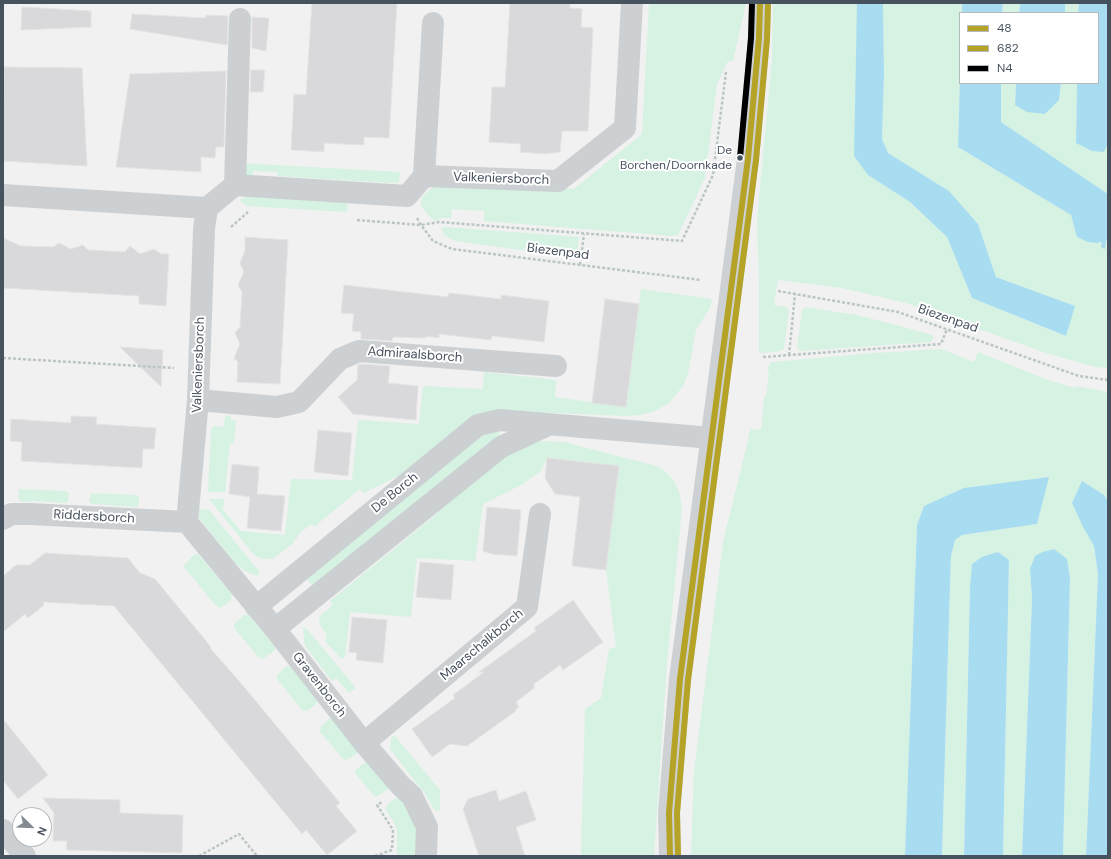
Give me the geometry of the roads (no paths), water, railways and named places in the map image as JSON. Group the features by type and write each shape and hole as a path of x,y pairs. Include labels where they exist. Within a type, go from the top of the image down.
{"main road":[{"path":"670,856 669,813 680,679 748,159 759,38 760,3"}],"street":[{"name":"Valkeniersborch","path":"424,176 558,181 625,128 632,3"},
{"path":"235,185 240,19"},
{"path":"3,195 207,208 235,185 407,196 424,176 433,23"},
{"name":"Valkeniersborch","path":"188,522 198,400 204,229 207,208"},
{"name":"Admiraalsborch","path":"198,400 277,407 299,402 340,359 359,351 556,366"},
{"name":"De Borch","path":"256,607 478,425 500,420 712,438"},
{"path":"275,629 501,447 549,424"},
{"name":"Riddersborch","path":"3,519 11,514 30,514 188,522"},
{"name":"Maarschalkborch","path":"364,743 528,607 540,514"},
{"name":"Gravenborch","path":"188,522 275,629 364,743 412,796 427,827 426,856"},
{"path":"3,830 25,856"}],"water":[{"path":"857,3 883,3 884,75 882,139 888,153 949,191 978,224 996,277 1075,306 1066,336 972,298 947,237 910,202 868,175 854,156"},
{"path":"962,3 1003,3 1002,12 962,12"},
{"path":"1020,3 1065,3 1065,12 1019,12"},
{"path":"1079,3 1108,3 1108,143 1104,152 1092,151 1076,143 1077,84 1099,84 1099,12 1078,12"},
{"path":"960,84 1001,84 1001,122 1108,194 1108,240 1106,241 1105,249 1101,247 1102,243 1100,242 1088,242 1077,237 1071,215 958,147"},
{"path":"1016,84 1061,84 1059,100 1045,114 1027,112 1015,105"},
{"path":"1049,477 1037,524 962,535 955,540 951,556 942,856 905,856 917,525 924,506 964,488"},
{"path":"1082,481 1104,495 1108,501 1108,856 1086,856 1098,574 1094,546 1072,503"},
{"path":"1054,549 1067,559 1070,578 1063,856 1022,856 1032,598 1030,569 1035,556"},
{"path":"998,552 1009,560 1003,856 964,856 970,587 972,564 982,557"}],"place":[{"name":"De Borchen/Doornkade","path":"740,158"}]}
